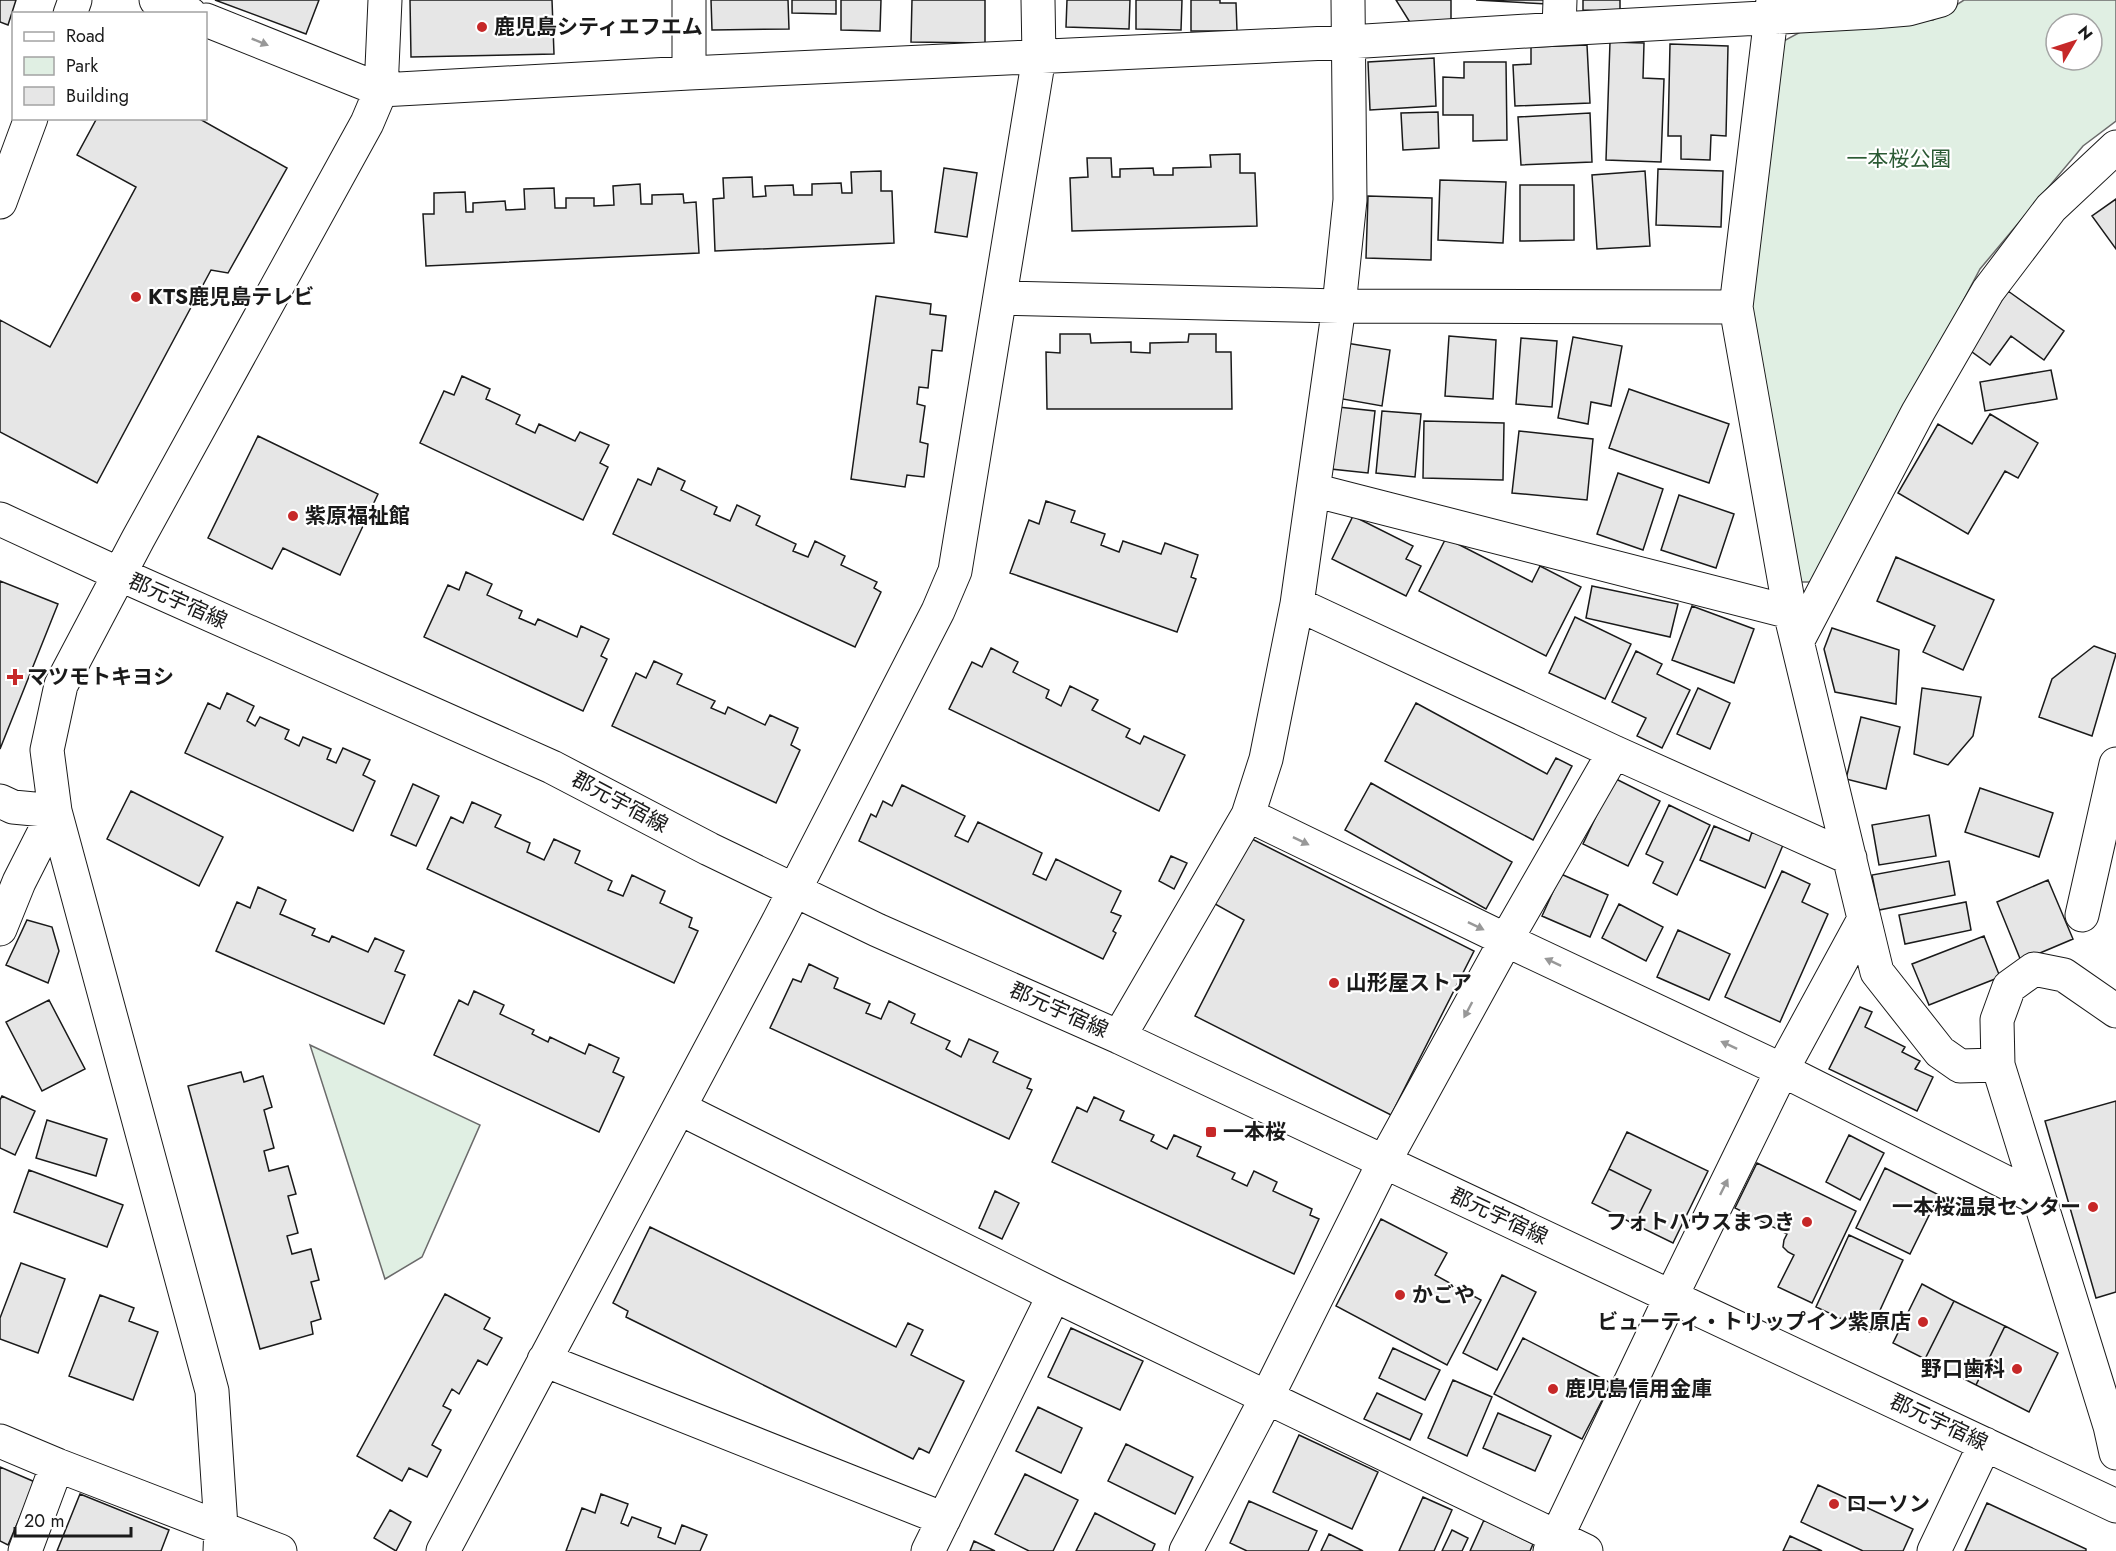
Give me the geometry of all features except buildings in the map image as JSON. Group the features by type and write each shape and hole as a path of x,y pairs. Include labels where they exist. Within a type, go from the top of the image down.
{"street":[{"path":"156,0 185,12"},
{"path":"220,1539 212,1391 56,811 47,750 61,685 119,574 367,123 381,90 385,0"},
{"path":"689,73 690,0"},
{"path":"443,1551 795,889 938,611 955,572 1039,57 1038,0"},
{"path":"1119,1037 1248,815 1266,759 1297,604 1339,306 1350,200 1348,0"},
{"path":"207,20 381,90 1349,42 1559,14 1772,9 1908,9 1941,0"},
{"path":"1772,9 1736,307 1794,626 1877,972 1940,1052 1960,1066 1998,1065"},
{"path":"0,202 30,120"},
{"path":"1794,626 1988,291 2051,208 2116,147"},
{"path":"1000,298 1339,306 1736,307"},
{"path":"1313,490 1794,626"},
{"name":"郡元宇宿線","path":"0,519 552,767 709,849 877,930 1119,1037 2116,1506"},
{"path":"1297,604 1614,752 1850,858"},
{"path":"1186,1551 1267,1397 1384,1162 1506,940 1614,752"},
{"path":"2082,915 2116,764"},
{"path":"0,801 13,807 56,811"},
{"path":"0,929 20,882 56,811"},
{"path":"1248,815 1782,1070 2039,1199"},
{"path":"1553,1544 1782,1070 1864,919"},
{"path":"2116,1011 2064,975 2034,969 2009,987 1997,1020 1998,1065 2110,1426 2116,1453"},
{"path":"679,1108 1054,1295 1267,1397 1553,1544 1586,1551"},
{"path":"928,1551 1054,1295"},
{"path":"544,1359 944,1519"},
{"path":"0,1441 220,1539 280,1551"},
{"path":"1934,1551 1985,1444"},
{"path":"25,1551 57,1465"}],"green space":[{"name":"一本桜公園","path":"1964,0 2116,0 2116,121 2083,146 1980,269 1815,582 1798,582 1748,298 1778,44 1806,29 1933,20"},
{"path":"310,1045 480,1125 422,1257 385,1279"}],"place":[{"name":"鹿児島シティエフエム","path":"482,27"},
{"name":"KTS鹿児島テレビ","path":"136,297"},
{"name":"紫原福祉館","path":"293,516"},
{"name":"マツモトキヨシ","path":"15,677"},
{"name":"山形屋ストア","path":"1334,983"},
{"name":"一本桜","path":"1211,1132"},
{"name":"一本桜温泉センター","path":"2093,1207"},
{"name":"フォトハウスまつき","path":"1807,1222"},
{"name":"かごや","path":"1400,1295"},
{"name":"ビューティ・トリップイン紫原店","path":"1923,1322"},
{"name":"野口歯科","path":"2017,1369"},
{"name":"鹿児島信用金庫","path":"1553,1389"},
{"name":"ローソン","path":"1834,1504"}]}
